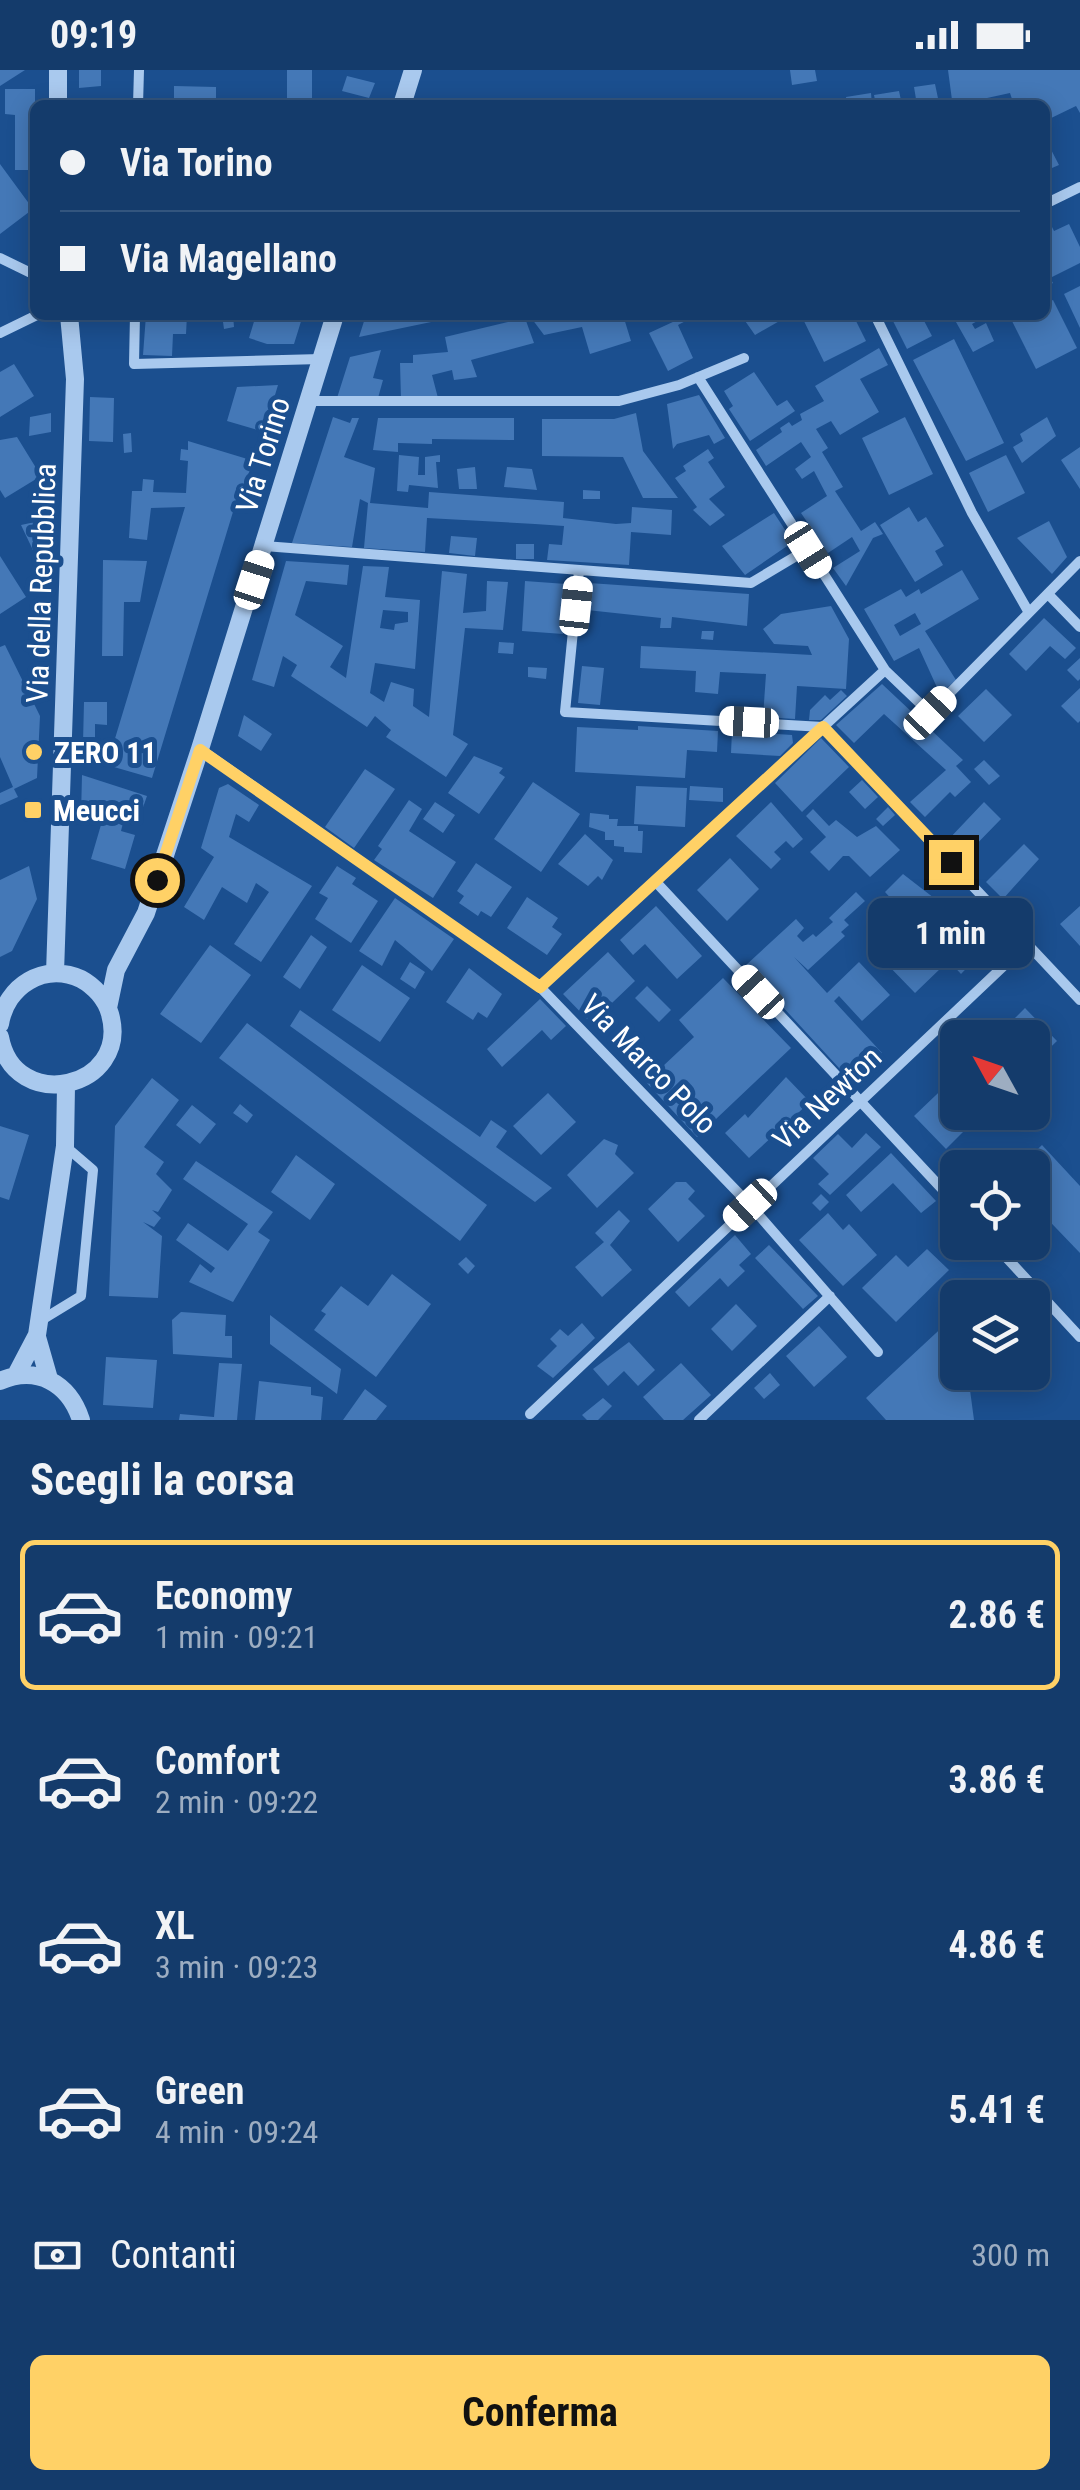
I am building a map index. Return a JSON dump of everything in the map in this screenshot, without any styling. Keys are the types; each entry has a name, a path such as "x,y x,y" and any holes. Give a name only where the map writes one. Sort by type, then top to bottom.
{"street":[{"path":"58,70 58,100"},
{"path":"138,100 139,70"},
{"path":"404,100 413,70"},
{"path":"1050,202 1080,187"},
{"path":"0,258 30,273"},
{"path":"0,333 30,318"},
{"name":"Via della Repubblica","path":"54,974 75,380 69,320"},
{"path":"135,320 134,364 321,359"},
{"name":"Via Torino","path":"66,1086 89,1076 106,1056 112,1032 108,1008 116,970 146,914 333,320"},
{"path":"877,320 972,513 1028,612"},
{"path":"308,402 618,401 698,377 744,358"},
{"path":"698,377 885,670 930,713 1080,561"},
{"path":"264,546 751,583 808,550"},
{"path":"580,570 565,712 823,727 1080,1000"},
{"path":"1048,594 1080,627"},
{"path":"540,987 885,670"},
{"name":"Via Marco Polo","path":"200,750 540,987 750,1205 878,1352"},
{"path":"655,881 940,1187"},
{"name":"Via Newton","path":"530,1414 1028,943"},
{"path":"0,1024 3,1001 26,982 54,974 85,981 108,1008"},
{"path":"0,1040 8,1061 24,1077 44,1086 66,1086 65,1146 38,1329 49,1379"},
{"path":"8,1378 38,1329 81,1296 94,1170 65,1146"},
{"path":"1009,1260 1080,1337"},
{"path":"700,1420 830,1296"},
{"path":"8,1378 49,1379 64,1389 81,1420"}],"building":[{"path":"0,70 25,70 0,86"},
{"path":"79,70 101,70 101,86 79,88"},
{"path":"287,70 312,70 312,100 287,100"},
{"path":"790,70 815,70 817,81 792,85"},
{"path":"948,70 1080,70 1080,113 1076,106 1050,119 1050,100 1012,100 1010,93 978,100 952,100"},
{"path":"347,76 375,83 369,98 342,91"},
{"path":"935,84 938,100 916,100 914,87"},
{"path":"174,86 216,87 216,100 174,100"},
{"path":"5,89 35,89 35,100 30,100 30,170 15,170 15,115 5,114"},
{"path":"899,91 901,100 875,100 874,95"},
{"path":"871,93 872,100 846,100"},
{"path":"1050,148 1059,165 1050,169"},
{"path":"0,164 30,205 30,211 0,234"},
{"path":"1050,223 1054,231 1069,224 1080,247 1080,263 1050,278"},
{"path":"1080,286 1080,328 1064,294"},
{"path":"1053,300 1077,348 1036,369 1012,321 1050,320"},
{"path":"146,320 187,320 186,334 173,334 172,356 143,355"},
{"path":"223,320 233,320 234,327 224,329"},
{"path":"254,320 301,320 294,344 267,344 249,338"},
{"path":"364,320 436,320 436,321 359,337"},
{"path":"526,320 534,343 471,360 477,377 454,380 452,370 432,375 438,398 401,399 400,363 413,363 413,355 448,352 445,337"},
{"path":"533,320 625,320 631,341 590,354 582,327 544,335"},
{"path":"688,320 678,325 693,358 668,371 649,333 675,321"},
{"path":"744,320 781,320 755,335"},
{"path":"803,320 856,320 866,341 824,362"},
{"path":"892,320 924,320 932,336 907,349"},
{"path":"955,320 979,320 972,324 975,329 986,323 994,341 973,352"},
{"path":"954,339 1004,443 966,461 913,360"},
{"path":"879,348 888,365 860,379 879,412 840,435 831,421 816,429 828,448 822,452 843,487 835,491 861,531 875,522 883,534 873,538 846,586 833,568 860,551 852,537 828,553 801,513 827,496 814,471 802,479 795,469 811,457 801,442 766,466 756,450 782,432 780,428 802,420 800,414 824,401 815,386"},
{"path":"381,350 373,378 383,380 378,398 337,398 350,357"},
{"path":"14,364 34,396 0,417 0,372"},
{"path":"754,372 777,406 787,400 795,411 750,441 729,409 733,406 724,391"},
{"path":"278,385 264,432 227,421 237,387"},
{"path":"699,395 725,438 714,444 709,435 677,444 673,449 667,404"},
{"path":"90,397 114,398 113,442 89,441"},
{"path":"51,413 51,432 29,436 30,417"},
{"path":"636,413 643,451 678,498 643,498 623,457 542,456 542,419 614,419"},
{"path":"333,417 350,423 352,418 359,418 344,457 375,468 370,503 428,508 429,492 564,502 563,518 616,524 631,523 632,507 672,510 671,535 631,532 629,565 547,560 549,544 562,545 564,526 535,524 427,518 425,552 364,548 368,503 360,499 352,547 292,543"},
{"path":"905,417 933,474 889,495 862,438"},
{"path":"1047,417 1056,436 1022,463 1013,447 1023,441 1020,434"},
{"path":"378,418 514,418 514,440 432,439 432,444 398,443 398,452 373,450"},
{"path":"131,433 132,452 124,453 123,434"},
{"path":"17,437 41,476 5,498 0,490 0,440"},
{"path":"188,441 254,461 236,502 152,778 107,765 185,507 151,508 147,540 129,538 132,491 142,491 143,479 154,480 153,492 186,493 188,461 180,460 181,449 188,450"},
{"path":"1080,447 1080,489 1061,460"},
{"path":"708,449 714,458 708,462 725,487 709,499 725,515 710,526 693,510 697,507 675,478 686,471 683,466"},
{"path":"399,455 419,457 418,475 425,475 425,457 440,455 440,462 436,462 438,488 409,485 408,492 397,491"},
{"path":"1006,455 1025,493 988,512 969,473"},
{"path":"475,467 477,489 459,489 457,469"},
{"path":"507,467 532,469 537,490 504,487"},
{"path":"583,490 600,491 600,499 583,499"},
{"path":"909,507 918,522 926,517 944,546 935,551 943,565 915,582 880,525"},
{"path":"49,509 49,568 41,567 21,525 35,522 34,512"},
{"path":"774,513 793,542 745,575 722,546"},
{"path":"1049,521 1067,557 1052,574 1017,538"},
{"path":"451,536 477,538 475,556 449,553"},
{"path":"516,544 534,544 534,559 516,559"},
{"path":"0,556 26,597 0,614"},
{"path":"103,560 147,561 140,602 124,602 123,656 102,656"},
{"path":"286,561 349,565 347,585 306,581 295,615 343,646 330,667 346,678 363,566 389,567 385,597 420,600 415,669 375,663 370,693 384,702 391,682 414,689 413,706 429,717 442,571 467,574 463,613 486,611 487,581 508,582 503,630 465,628 453,735 468,744 446,777 386,737 391,730 375,716 367,727 291,676 297,665 283,656 274,687 252,680","holes":["383,610 408,612 408,622 395,624 394,630 380,628"]},
{"path":"962,570 979,599 925,631 956,680 940,694 919,648 894,661 864,609 901,589 906,597 919,589 921,594","holes":["915,613 921,624 900,636 894,625"]},
{"path":"525,581 566,584 563,634 522,631"},
{"path":"589,583 749,594 747,626 672,617 671,628 660,628 661,618 587,610"},
{"path":"831,606 849,639 846,689 797,686 795,719 763,717 766,674 720,672 718,694 695,692 696,671 640,668 641,646 812,655 808,646 774,644 763,629 781,614"},
{"path":"1044,618 1076,648 1065,659 1050,646 1026,671 1009,654"},
{"path":"702,631 714,631 713,640 701,639"},
{"path":"499,642 514,643 513,654 498,653"},
{"path":"5,645 40,716 37,778 14,789 18,797 0,805 0,793 13,787 0,757 0,647"},
{"path":"1080,658 1080,679 1078,681 1067,670"},
{"path":"582,666 604,668 600,705 578,703"},
{"path":"528,667 547,668 546,679 528,677"},
{"path":"882,684 963,760 956,766 971,782 955,797 950,792 925,817 910,802 946,770 884,714 854,743 836,725"},
{"path":"1080,688 1080,721 1078,723 1061,706"},
{"path":"986,689 1012,715 984,742 958,716"},
{"path":"841,690 847,696 821,720 809,720 810,710 825,695 830,700"},
{"path":"84,702 107,702 107,725 95,724 95,743 83,743"},
{"path":"244,715 272,734 261,751 238,736"},
{"path":"638,726 718,731 717,752 687,750 685,778 575,772 577,727 638,730"},
{"path":"732,731 792,735 793,743 780,756 731,753"},
{"path":"821,738 849,767 802,812 775,783"},
{"path":"474,756 503,768 499,773 505,777 479,814 448,793"},
{"path":"984,760 1000,776 989,785 974,769"},
{"path":"365,769 395,789 354,848 325,827"},
{"path":"82,775 147,796 141,813 102,801 95,821 81,815"},
{"path":"862,780 878,797 865,809 849,792"},
{"path":"533,782 580,814 541,872 494,839"},
{"path":"228,784 259,805 249,822 236,814 229,837 312,886 261,962 234,944 269,892 256,883 247,903 222,887 204,920 184,907 214,857 201,848 219,788"},
{"path":"636,786 687,788 685,827 634,824"},
{"path":"690,786 723,788 723,802 689,800"},
{"path":"409,800 422,809 409,831 456,862 433,898 374,860 382,849 378,846"},
{"path":"435,802 455,815 443,833 423,819"},
{"path":"771,802 803,839 793,848 786,841 774,852 781,859 771,869 736,836"},
{"path":"984,802 1001,819 964,857 947,841"},
{"path":"888,807 895,815 883,826 876,819"},
{"path":"813,809 829,826 836,820 857,837 876,826 900,850 870,877 849,856 843,856 829,871 810,852 826,837 806,816"},
{"path":"590,813 618,819 617,826 638,826 638,831 643,831 642,853 624,852 624,847 614,846 614,840 605,840 605,832 589,827"},
{"path":"103,818 123,823 121,831 135,835 125,869 91,859"},
{"path":"585,834 613,860 602,880 598,876 588,886 558,864"},
{"path":"1024,844 1039,859 1003,899 986,882"},
{"path":"730,858 759,889 727,921 697,890"},
{"path":"476,863 512,887 491,917 481,911 478,916 459,903 464,896 457,891"},
{"path":"29,866 37,899 12,951 0,957 0,880"},
{"path":"337,866 356,878 352,884 378,901 351,943 315,919 328,898 319,893"},
{"path":"903,874 934,898 924,909 936,920 946,909 953,910 983,951 961,974 885,892"},
{"path":"856,892 865,901 844,920 849,925 841,932 845,936 808,970 794,957 827,993 859,962 890,995 862,1021 839,996 834,1001 882,1053 851,1081 745,966 796,919 804,928 797,936 803,942 813,934 816,937"},
{"path":"527,897 558,918 552,927 562,934 547,955 507,928"},
{"path":"395,898 454,939 432,971 395,940 382,966 359,951"},
{"path":"656,906 702,956 677,979 645,944 633,955 620,940"},
{"path":"1080,906 1080,946 1060,924"},
{"path":"909,933 942,967 915,993 882,959"},
{"path":"311,935 327,947 300,989 283,977"},
{"path":"210,945 251,975 201,1043 160,1014"},
{"path":"608,952 635,981 591,1023 563,994"},
{"path":"410,962 425,972 415,989 400,979"},
{"path":"362,965 410,998 380,1042 332,1010"},
{"path":"469,968 502,994 487,1018 478,1012 473,1020 446,1002"},
{"path":"723,978 791,1048 697,1137 646,1082 694,1037 679,1020"},
{"path":"647,986 671,1010 659,1022 635,998"},
{"path":"540,999 566,1026 551,1040 542,1030 502,1067 487,1049"},
{"path":"1025,1008 1037,1020 1013,1020"},
{"path":"300,1010 480,1137 491,1120 507,1131 496,1147 552,1188 535,1202 290,1026"},
{"path":"247,1023 487,1205 460,1241 219,1058"},
{"path":"786,1077 810,1102 749,1158 725,1133 745,1114 748,1118"},
{"path":"152,1078 179,1100 144,1147 164,1162 156,1174 172,1190 158,1212 152,1210 161,1218 154,1227 143,1222 162,1236 158,1298 109,1296 115,1126"},
{"path":"940,1091 940,1130 965,1130 946,1149 914,1116"},
{"path":"548,1093 576,1122 541,1155 513,1126"},
{"path":"240,1104 253,1115 247,1123 233,1113"},
{"path":"192,1105 216,1124 200,1144 176,1125"},
{"path":"0,1126 29,1135 9,1200 0,1197"},
{"path":"866,1133 881,1147 830,1195 818,1184 829,1174 813,1158 838,1134 852,1148"},
{"path":"604,1139 618,1145 615,1154 634,1173 597,1208 567,1175"},
{"path":"891,1153 936,1201 921,1213 893,1183 861,1212 846,1195"},
{"path":"1050,1154 1080,1186 1080,1253 1050,1222"},
{"path":"296,1155 335,1184 310,1220 271,1192"},
{"path":"196,1161 273,1212 258,1232 270,1240 233,1302 189,1282 200,1264 211,1273 215,1268 176,1240 188,1223 228,1251 248,1224 183,1179"},
{"path":"676,1182 686,1182 695,1191 688,1199 705,1216 678,1242 648,1209"},
{"path":"821,1194 829,1202 820,1211 812,1203"},
{"path":"619,1210 630,1221 610,1245 632,1270 602,1297 575,1267 604,1242 595,1233"},
{"path":"828,1213 843,1230 849,1224 877,1255 843,1286 799,1240"},
{"path":"735,1235 751,1254 739,1265 745,1271 728,1287 720,1278 689,1307 675,1292"},
{"path":"769,1245 818,1296 803,1309 755,1258"},
{"path":"927,1249 949,1270 896,1322 862,1288 896,1255 908,1267"},
{"path":"466,1257 475,1266 468,1274 458,1264"},
{"path":"392,1274 431,1304 376,1377 314,1330 326,1314 321,1311 341,1286 368,1306"},
{"path":"736,1304 757,1326 732,1351 711,1329"},
{"path":"181,1312 226,1315 225,1336 232,1336 232,1358 173,1354 172,1320"},
{"path":"270,1315 341,1369 337,1394 270,1344"},
{"path":"582,1323 595,1338 553,1378 537,1366 557,1346 550,1339 560,1329 568,1336"},
{"path":"819,1326 847,1357 814,1387 786,1356"},
{"path":"940,1329 940,1390 970,1390 974,1420 886,1420 866,1398"},
{"path":"629,1342 655,1370 638,1386 624,1371 608,1386 593,1369"},
{"path":"106,1357 157,1360 153,1408 103,1405"},
{"path":"219,1363 242,1364 237,1420 179,1420 180,1414 214,1417"},
{"path":"681,1363 711,1395 683,1420 664,1420 643,1397"},
{"path":"770,1373 780,1385 764,1399 754,1388"},
{"path":"259,1381 311,1387 311,1395 323,1397 321,1420 255,1420"},
{"path":"365,1389 387,1406 376,1420 343,1420"},
{"path":"603,1398 612,1406 598,1420 587,1420 582,1415"}],"place":[{"name":"ZERO 11","path":"34,752"},
{"name":"Meucci","path":"33,810"}],"route":[{"path":"157,880 200,750 540,987 823,727 951,862"}]}
